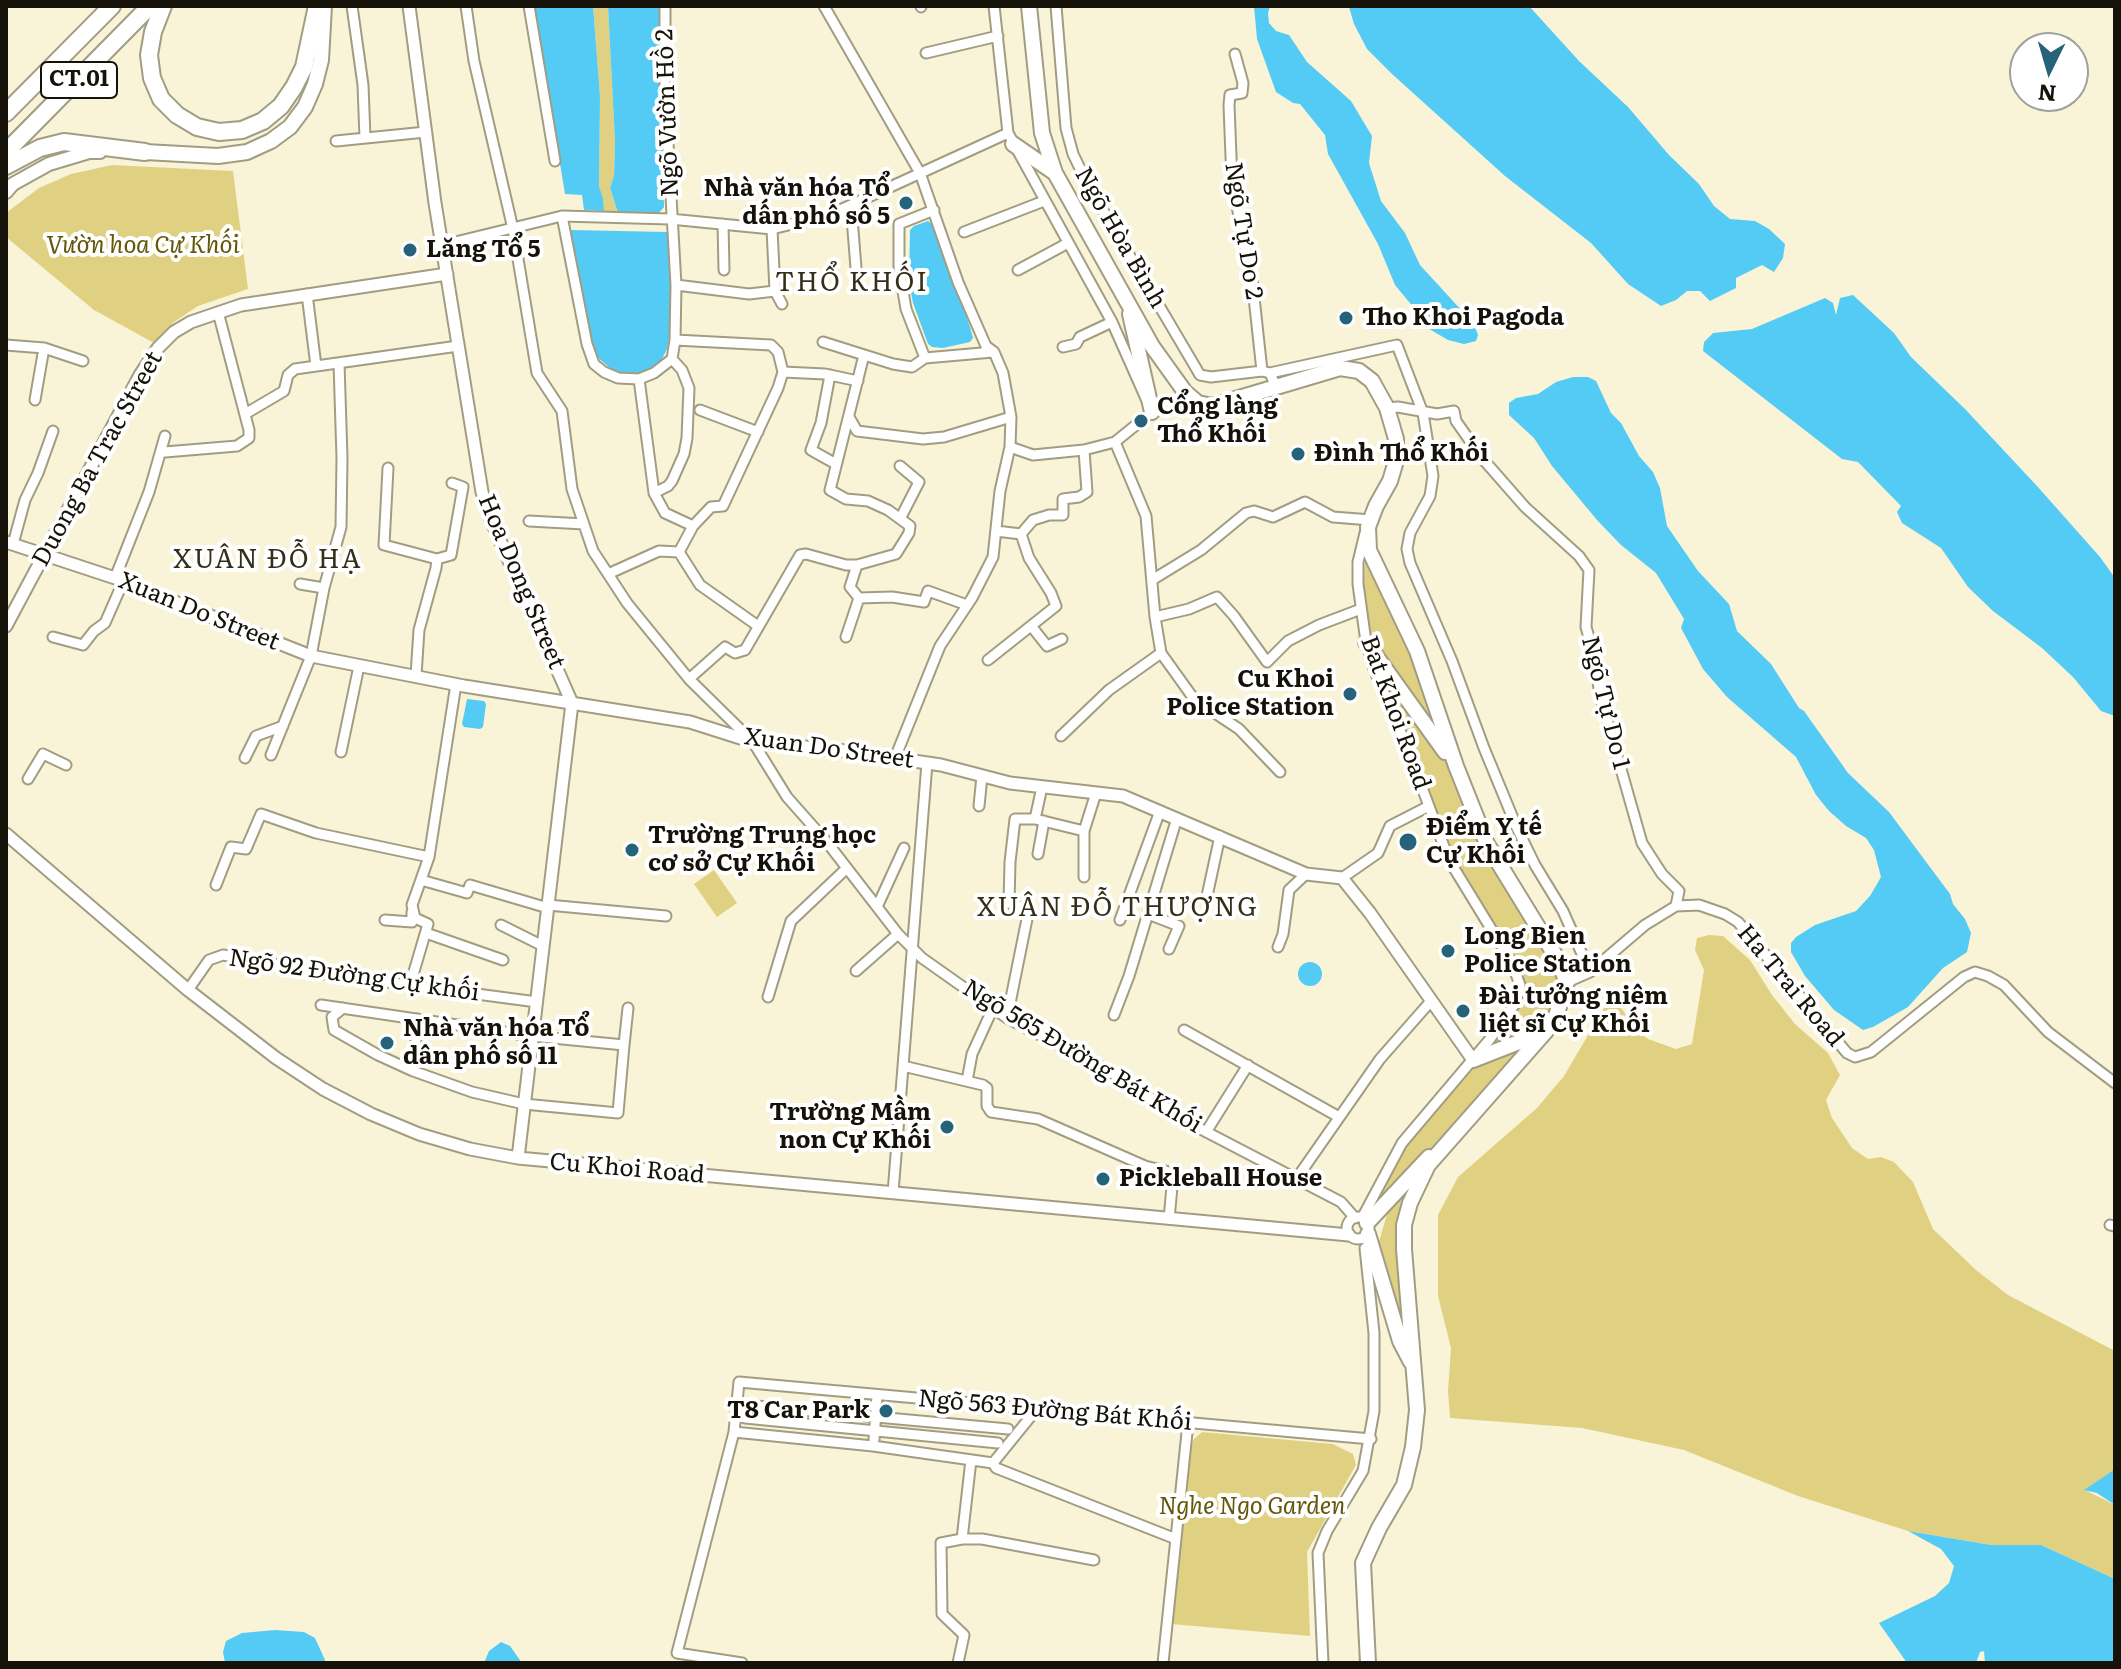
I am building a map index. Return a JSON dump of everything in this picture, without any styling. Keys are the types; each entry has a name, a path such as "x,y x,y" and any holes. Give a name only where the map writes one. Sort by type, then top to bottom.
{"highway":[{"name":"CT.01","path":"6,113 112,6"},
{"name":"CT.01","path":"6,152 150,6"},
{"path":"163,6 153,32 149,55 152,78 161,99 177,115 197,127 219,132 242,130 263,121 281,106 304,67 317,6"},
{"path":"6,166 40,148 64,142 145,152"}],"main road":[{"path":"6,192 13,184 49,164 89,152 218,156 247,152 271,141 290,127 305,107 315,84 321,60 324,6"},
{"path":"1029,6 1042,133 1055,173 1174,379 1198,403 1212,406 1269,377 1340,368 1359,371 1372,381 1387,408 1396,439 1396,461 1368,527 1369,550 1417,651 1456,766 1487,844 1555,955 1567,982 1556,1016 1546,1031 1428,1165 1410,1203 1404,1225 1404,1249 1417,1410 1404,1485 1363,1563 1368,1663"},
{"path":"1011,138 1055,173"},
{"path":"1126,298 1152,412"},
{"path":"1366,642 1456,766"},
{"path":"1473,1060 1546,1031"},
{"path":"1416,1372 1400,1341 1363,1226 1417,1167 1454,1136"}],"street":[{"path":"352,6 363,85 365,138"},
{"name":"Hoa Dong Street","path":"409,6 482,492 491,520 572,703"},
{"name":"Ngõ 565 Đường Bát Khối","path":"466,6 474,61 513,229 537,373 562,411 572,489 593,551 627,603 689,679 753,742 787,797 898,934 922,958 1007,1018 1107,1070 1206,1132 1341,1202 1363,1226"},
{"path":"529,6 555,161"},
{"name":"Ngõ Vườn Hồ 2","path":"665,6 670,219 676,285 672,359"},
{"path":"824,6 920,173 958,282 986,346 994,352 1003,373 1011,417 1010,447 1000,491 993,557 940,646 895,758"},
{"path":"994,6 1011,138 1112,322 1152,412 1115,442 1084,450 1033,455 1010,447"},
{"name":"Ngõ Hòa Bình","path":"1056,6 1066,128 1073,154 1088,185 1200,375 1269,377"},
{"path":"926,53 998,36"},
{"name":"Ngõ Tự Do 2","path":"1235,54 1243,83 1242,93 1230,95 1232,182 1269,377"},
{"path":"336,141 426,132"},
{"path":"443,245 562,216 670,219 772,229 829,215 920,173 1011,138"},
{"path":"964,232 1044,201"},
{"path":"851,205 856,268"},
{"path":"925,358 906,309 899,267 899,224 934,210"},
{"path":"562,216 587,344 594,364 618,378 639,379 654,373 672,359 682,370 689,388 684,454 672,481 654,493"},
{"path":"723,224 724,270"},
{"path":"772,229 775,291 782,304"},
{"path":"1018,270 1068,243"},
{"name":"Duong Ba Trac Street","path":"6,626 151,357 182,327 253,302 447,274"},
{"path":"676,285 749,294 775,291"},
{"path":"307,294 316,366"},
{"path":"165,452 243,443 250,435 218,312"},
{"path":"1063,347 1076,344 1080,337 1112,322"},
{"path":"675,340 771,345 778,352 783,372 723,506 711,507 693,526 679,552"},
{"path":"823,342 912,367 925,358 994,352"},
{"path":"6,345 44,348 83,361"},
{"path":"1269,377 1397,345 1423,413 1433,476 1430,496 1410,533 1407,549 1410,563 1517,828 1563,911 1590,972"},
{"path":"245,414 284,391 291,371 458,346"},
{"path":"35,400 44,348"},
{"path":"689,679 725,647 735,653 745,650 800,555 857,565 896,554 909,533 910,526 901,517 879,505 846,499 830,490 864,355"},
{"path":"271,755 311,656 324,588 341,527 339,363"},
{"path":"783,372 830,375 858,381"},
{"path":"830,375 821,423 811,450 836,464"},
{"path":"639,379 654,493 665,513 693,526"},
{"name":"Ngõ Tự Do 1","path":"1387,408 1437,414 1454,411 1456,421 1482,458 1525,507 1579,556 1589,570 1586,627 1600,695 1642,843 1662,874 1679,891 1676,906"},
{"path":"700,410 758,432"},
{"path":"849,417 857,431 923,439 944,437 1011,417"},
{"path":"9,543 53,431"},
{"path":"53,637 83,645 105,623 165,436"},
{"path":"1115,442 1146,516 1161,653 1194,699 1239,729 1280,772"},
{"path":"1021,534 1033,520 1063,515 1063,499 1079,497 1087,492 1084,450"},
{"path":"900,466 919,482 901,517"},
{"path":"388,468 384,545 437,559 451,555 463,487 452,483"},
{"path":"1152,580 1201,550 1246,513 1254,511 1273,517 1305,502 1333,517 1371,519"},
{"name":"Bat Khoi Road","path":"1349,1235 1347,1224 1363,1226 1402,1143 1473,1060 1515,1004 1519,993 1518,978 1449,860 1374,669 1361,609 1358,562 1371,519"},
{"path":"529,521 584,524"},
{"path":"996,531 1021,534"},
{"path":"988,660 1056,606 1029,558 1021,534"},
{"name":"Xuan Do Street","path":"9,543 119,580 311,656 456,684 690,722 753,742 895,758 1010,783 1123,796 1306,874 1342,878"},
{"path":"608,574 659,551 679,552"},
{"path":"679,552 700,585 758,626"},
{"path":"416,675 419,630 437,559"},
{"path":"857,565 850,587 859,598"},
{"path":"300,584 324,588"},
{"path":"859,598 892,597 924,602 928,591 967,605"},
{"path":"1155,617 1189,609 1217,597 1267,662 1288,641 1361,609"},
{"path":"846,637 859,598"},
{"path":"1032,627 1047,646 1062,639"},
{"path":"1061,736 1109,690 1161,653"},
{"path":"341,752 359,666"},
{"path":"551,700 563,683"},
{"path":"385,920 412,922 412,909 429,857 456,684"},
{"path":"518,1158 572,703"},
{"path":"245,758 256,736 283,726"},
{"path":"28,779 43,754 66,765"},
{"path":"893,1193 927,763"},
{"path":"979,806 982,776"},
{"path":"1038,854 1042,787"},
{"path":"1084,877 1084,831 1096,793"},
{"path":"1429,806 1390,826 1378,853 1342,878 1473,1060"},
{"path":"1120,920 1160,811"},
{"path":"216,885 231,847 246,849 261,814 316,833 429,857"},
{"path":"1114,1015 1177,818"},
{"path":"1007,1018 1029,909 1009,903 1015,819 1039,820 1084,831"},
{"name":"Cu Khoi Road","path":"6,834 188,990 276,1058 323,1089 371,1114 470,1149 518,1158 1349,1235"},
{"path":"1207,896 1220,836"},
{"path":"877,907 904,848"},
{"path":"768,997 791,921 847,868"},
{"path":"1278,947 1283,934 1289,890 1306,874"},
{"path":"421,880 467,893 470,885 548,906 666,916"},
{"name":"Ha Trai Road","path":"1676,906 1699,905 1738,922 1847,1053 1855,1057 1871,1052 1964,977 1975,972 2004,985 2048,1032 2115,1083"},
{"path":"1567,982 1590,972 1645,925 1676,906"},
{"path":"410,985 428,924 415,918 412,909"},
{"path":"1148,914 1179,926 1169,949"},
{"path":"501,925 543,946"},
{"path":"426,933 503,960"},
{"path":"856,971 898,934"},
{"name":"Ngõ 92 Đường Cự khối","path":"188,990 209,960 223,955 326,974 537,1002"},
{"path":"1297,1178 1380,1059 1431,1001"},
{"path":"321,1005 532,1036 624,1045"},
{"path":"343,1008 332,1017 334,1030 413,1071 472,1092 524,1104 618,1113 628,1008"},
{"path":"967,1081 972,1054 993,1008"},
{"path":"413,1071 418,1019"},
{"path":"1184,1030 1339,1117"},
{"path":"1206,1132 1248,1065"},
{"path":"903,1066 985,1086 991,1112 1038,1119 1145,1166 1169,1172 1173,1176 1169,1219"},
{"path":"1349,1235 1354,1239 1363,1226"},
{"path":"1323,1663 1318,1553 1327,1531 1363,1471 1374,1411 1374,1333 1363,1226"},
{"name":"Ngõ 563 Đường Bát Khối","path":"734,1432 739,1382 1371,1439"},
{"path":"875,1436 877,1395"},
{"path":"745,1405 1008,1429"},
{"path":"993,1463 1036,1410"},
{"path":"745,1418 875,1436 998,1443"},
{"path":"1163,1663 1188,1423"},
{"path":"742,1663 687,1659 677,1653 734,1432 873,1446 993,1463"},
{"path":"962,1539 971,1460"},
{"path":"993,1463 996,1468 1176,1539"},
{"path":"958,1663 964,1635 942,1614 941,1543 982,1539 1094,1560"}],"green space":[{"path":"593,6 608,6 615,142 614,175 610,188 618,213 604,211 599,186 600,96"},
{"name":"Vườn hoa Cự Khối","path":"112,165 233,171 248,289 198,306 174,322 154,343 94,310 6,237 6,213 39,188 71,174"},
{"path":"1365,553 1414,659 1444,742 1374,641 1364,588"},
{"path":"1383,676 1446,760 1457,789 1540,936 1560,981 1547,1026 1485,1049 1520,1006 1524,993 1523,977 1451,855"},
{"path":"714,870 737,903 717,917 694,884"},
{"path":"1723,936 1750,960 1795,1024 1828,1053 1840,1075 1826,1100 1832,1118 1852,1148 1868,1159 1881,1157 1894,1162 1913,1182 1933,1229 2008,1295 2115,1351 2115,1469 2085,1490 2115,1505 2115,1579 2041,1545 1991,1545 1908,1531 1798,1496 1684,1450 1582,1428 1450,1418 1451,1348 1438,1296 1438,1215 1458,1177 1537,1108 1564,1076 1608,1001 1622,1009 1635,1029 1648,1039 1676,1049 1692,1044 1704,970 1695,950 1697,938"},
{"path":"1531,1043 1444,1138 1412,1164 1377,1205 1379,1193 1395,1161 1470,1069"},
{"path":"1422,1168 1410,1197 1407,1341 1378,1245 1388,1211"},
{"name":"Nghe Ngo Garden","path":"1202,1432 1333,1444 1353,1454 1356,1465 1307,1552 1310,1636 1171,1624 1189,1452 1194,1439"}],"water":[{"path":"534,6 593,6 600,96 599,186 604,211 584,210 582,195 565,194"},
{"path":"608,6 661,6 664,207 657,215 618,213 610,188 614,175 615,142"},
{"path":"1254,6 1270,6 1269,23 1276,31 1289,35 1307,62 1351,101 1372,136 1369,163 1381,201 1405,233 1420,265 1474,324 1478,335 1476,341 1464,344 1448,340 1419,323 1414,308 1395,285 1378,244 1328,154 1325,135 1300,104 1276,92 1257,39"},
{"path":"1351,6 1529,6 1579,61 1628,107 1699,184 1714,206 1730,219 1755,221 1769,229 1785,244 1783,258 1774,272 1762,265 1736,278 1736,288 1710,301 1700,291 1687,291 1661,306 1628,284 1591,243 1505,176 1392,74 1367,49 1354,24"},
{"path":"928,221 935,226 970,327 973,338 970,342 943,348 932,347 928,344 913,303 909,283 910,230"},
{"path":"571,230 667,232 671,326 667,349 661,361 651,370 636,374 622,373 611,369 596,356 590,340"},
{"path":"1853,295 1894,333 1911,357 2037,486 2115,578 2115,716 2101,711 2073,677 2042,648 1993,611 1968,587 1941,548 1902,523 1897,512 1901,506 1858,462 1842,459 1703,351 1704,342 1713,333 1752,329 1825,298 1833,303 1836,315 1840,298"},
{"path":"1588,377 1596,381 1611,413 1653,472 1660,488 1667,526 1698,571 1729,604 1737,631 1771,664 1799,708 1848,773 1889,812 1965,919 1971,933 1967,952 1943,968 1908,1007 1873,1027 1863,1030 1834,1010 1805,976 1791,952 1791,943 1815,925 1856,911 1870,896 1881,877 1874,850 1866,838 1829,811 1816,795 1796,757 1727,697 1703,669 1681,628 1684,619 1656,573 1621,545 1597,520 1552,466 1534,438 1509,415 1509,403 1516,398 1538,394 1556,382"},
{"path":"467,699 486,704 483,727 480,729 462,724"},
{"path":"1310,962 1321,969 1322,974 1315,985 1310,986 1299,979 1298,974 1305,963"},
{"path":"2115,1469 2115,1505 2097,1493 2084,1490"},
{"path":"1908,1531 1991,1545 2041,1545 2115,1579 2115,1663 1985,1663 1984,1651 1980,1652 1976,1663 1907,1663 1879,1623 1935,1596 1949,1583 1954,1566 1941,1549"},
{"path":"275,1630 304,1632 315,1638 324,1663 225,1663 223,1652 226,1641 242,1633"},
{"path":"501,1642 510,1646 522,1663 484,1663 489,1651"}],"place":[{"name":"Nhà văn hóa Tổ dấn phố số 5","path":"906,203"},
{"name":"Lăng Tổ 5","path":"410,250"},
{"name":"Tho Khoi Pagoda","path":"1346,318"},
{"name":"Cổng làng Thổ Khối","path":"1141,421"},
{"name":"Đình Thổ Khối","path":"1298,454"},
{"name":"Cu Khoi Police Station","path":"1350,694"},
{"name":"Điểm Y tế Cự Khối","path":"1408,842"},
{"name":"Trường Trung học cơ sở Cự Khối","path":"632,850"},
{"name":"Long Bien Police Station","path":"1448,951"},
{"name":"Đài tưởng niệm liệt sĩ Cự Khối","path":"1463,1011"},
{"name":"Nhà văn hóa Tổ dân phố số 11","path":"387,1043"},
{"name":"Trường Mầm non Cự Khối","path":"947,1127"},
{"name":"Pickleball House","path":"1103,1179"},
{"name":"T8 Car Park","path":"886,1411"}],"district":[{"name":"THỔ KHỐI","path":"852,283"},
{"name":"XUÂN ĐỖ HẠ","path":"268,560"},
{"name":"XUÂN ĐỖ THƯỢNG","path":"1118,908"}]}
